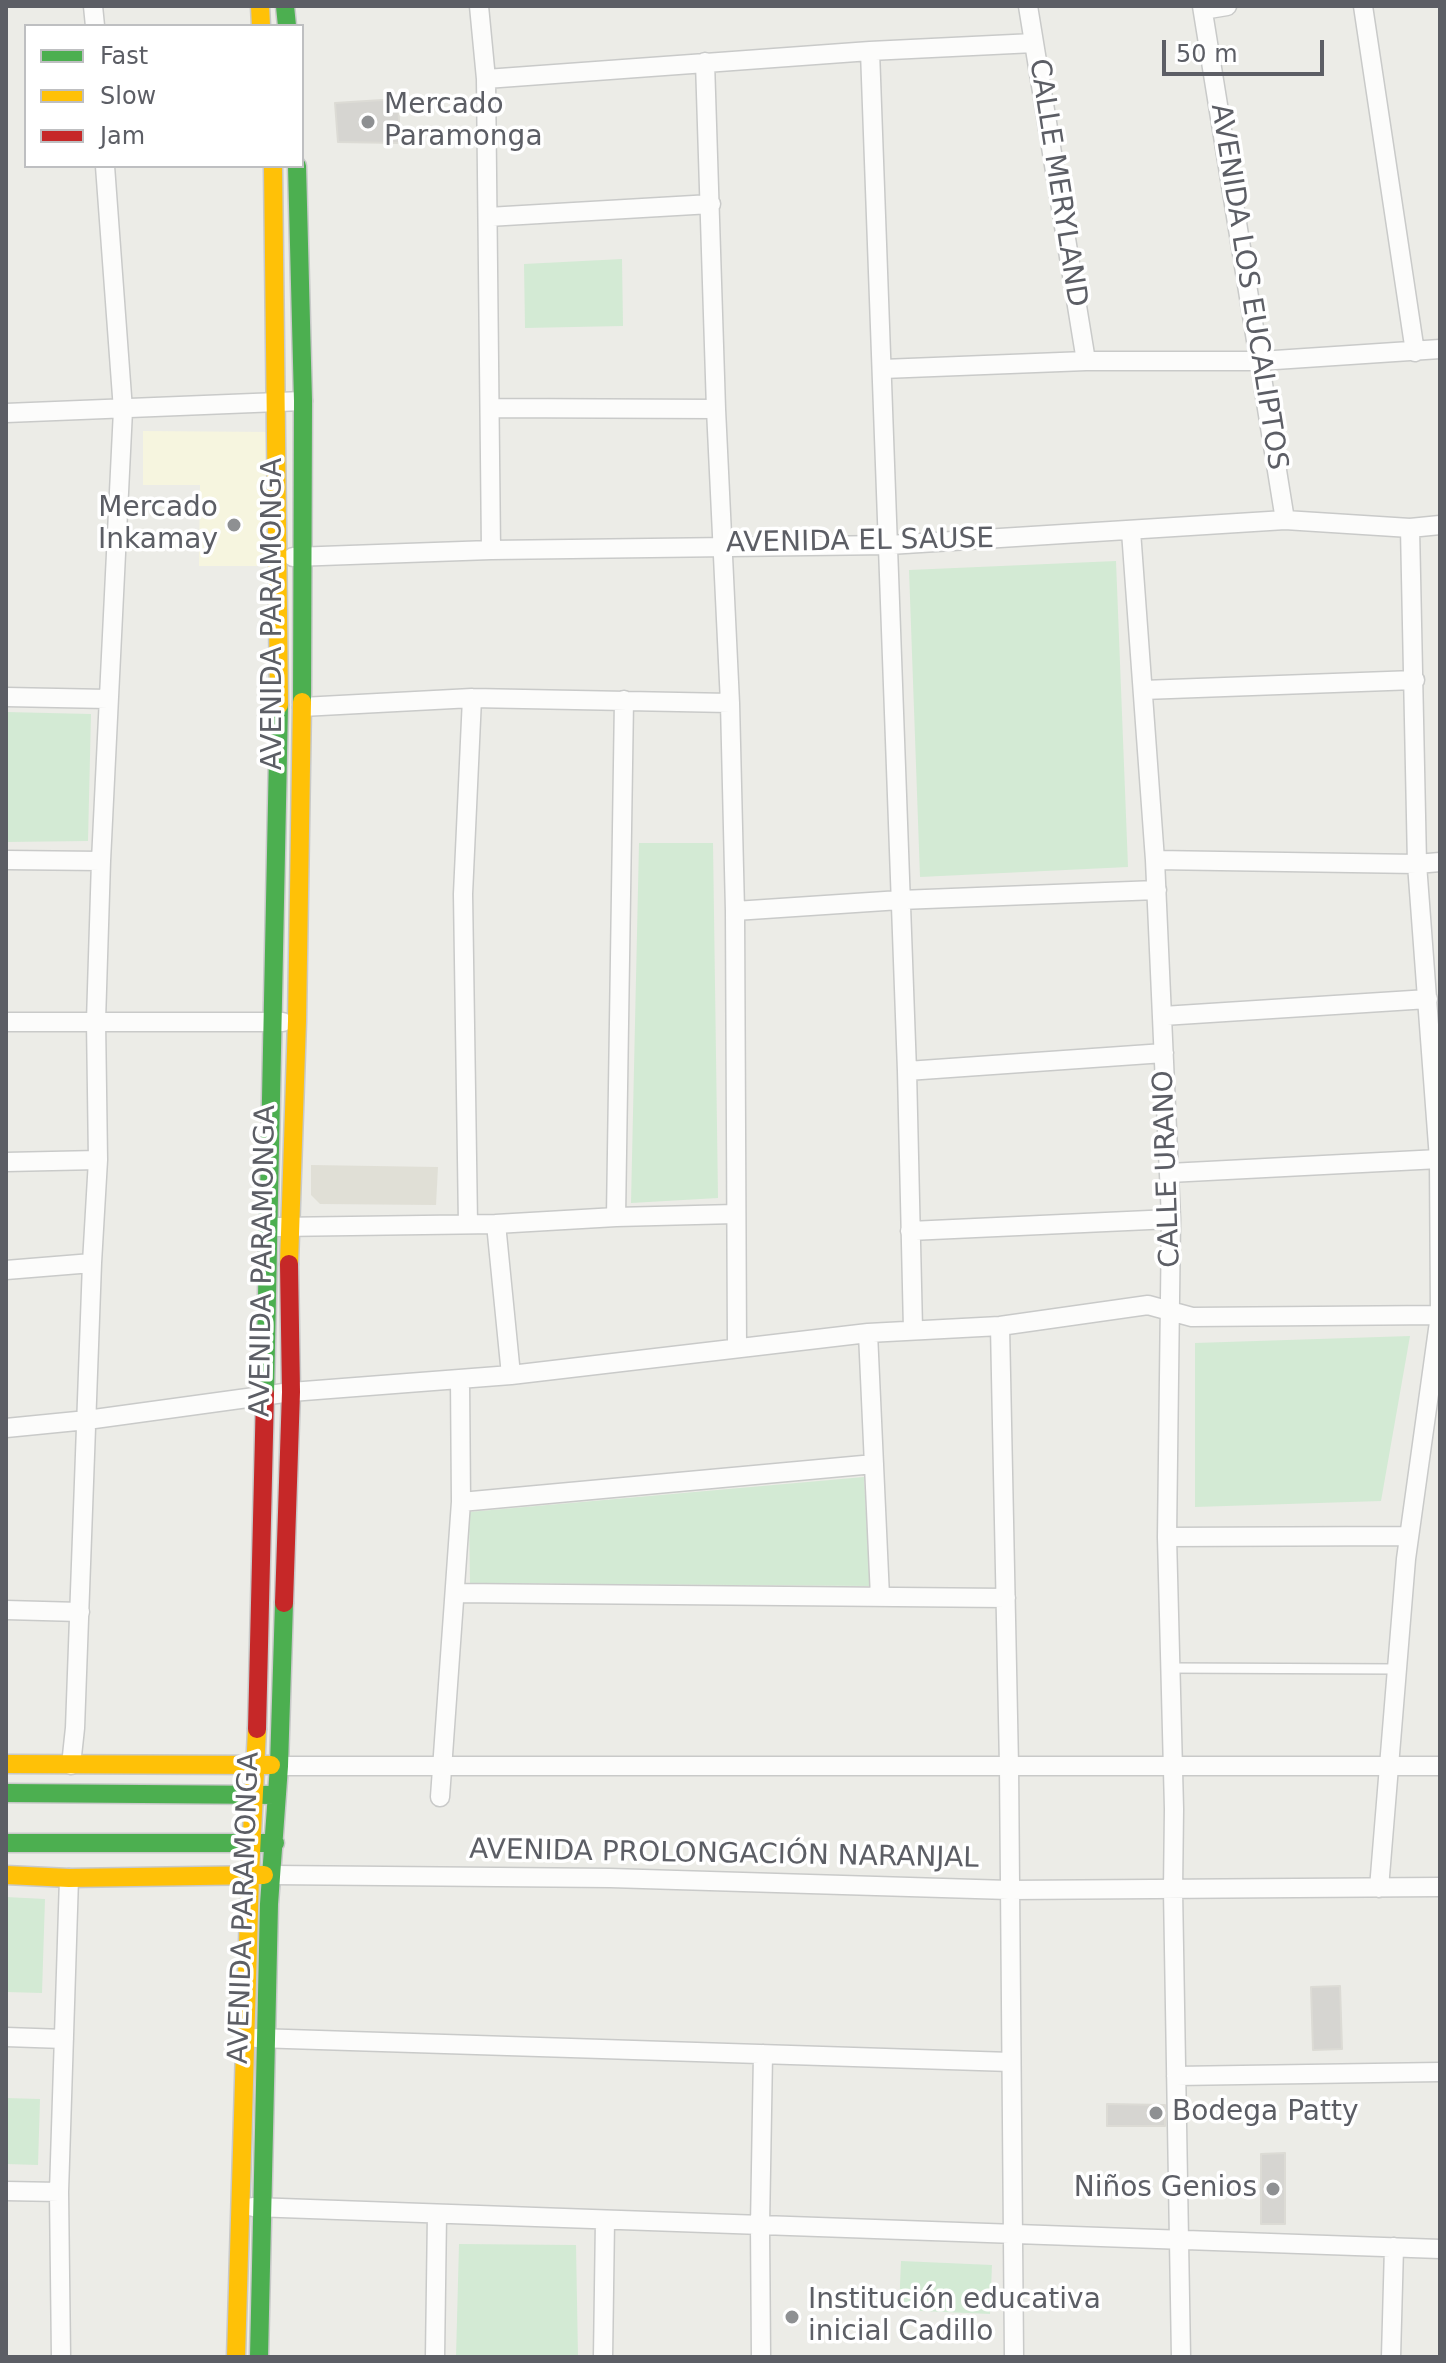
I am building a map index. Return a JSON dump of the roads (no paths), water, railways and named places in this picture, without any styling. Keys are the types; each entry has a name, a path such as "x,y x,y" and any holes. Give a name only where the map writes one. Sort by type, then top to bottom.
{"street":[{"path":"479,6 486,79 491,550"},
{"name":"CALLE MERYLAND","path":"1028,6 1086,361"},
{"path":"1203,8 1227,6"},
{"path":"1363,6 1415,352"},
{"name":"AVENIDA LOS EUCALIPTOS","path":"1203,8 1285,520"},
{"path":"486,79 870,51 1034,43"},
{"path":"870,51 907,1071 913,1329"},
{"path":"705,62 716,409 730,703 735,911 737,1348"},
{"path":"71,1765 98,1160 96,1021 101,861 123,410 105,168"},
{"name":"AVENIDA PARAMONGA","path":"236,2357 256,1765 274,1022 278,557 274,168"},
{"name":"AVENIDA PARAMONGA","path":"259,2357 272,1875 279,1766 291,1392 289,1227 297,1021 302,707 303,401 297,168"},
{"path":"488,217 711,204"},
{"path":"883,369 1086,361 1260,361 1440,349"},
{"path":"6,413 303,401"},
{"path":"490,408 716,409"},
{"name":"AVENIDA EL SAUSE","path":"278,557 723,545 889,545 1285,520 1410,528 1440,525"},
{"path":"1379,1888 1409,1536 1440,1315 1439,1159 1417,864 1410,528"},
{"name":"CALLE URANO","path":"1131,531 1157,890 1171,1219 1167,1537 1181,2357"},
{"path":"1143,690 1415,680"},
{"path":"6,697 108,699"},
{"path":"302,707 472,698 730,703"},
{"path":"468,1224 463,894 472,698"},
{"path":"616,1217 624,700"},
{"path":"6,860 101,861"},
{"path":"1155,860 1440,862"},
{"path":"735,911 900,900 1157,890"},
{"path":"1163,1016 1428,999"},
{"path":"6,1022 297,1021"},
{"path":"907,1071 1164,1053"},
{"path":"1169,1173 1439,1159"},
{"path":"6,1162 98,1160"},
{"path":"270,1227 496,1224 735,1214"},
{"path":"910,1231 1171,1219"},
{"path":"496,1224 511,1375"},
{"path":"6,1270 92,1263"},
{"path":"6,1428 291,1392 511,1375 868,1333 1000,1326 1148,1305 1192,1317 1440,1315"},
{"path":"1000,1326 1009,1766 1014,2357"},
{"path":"868,1333 880,1597"},
{"path":"440,1797 461,1502 460,1379"},
{"path":"461,1502 874,1464"},
{"path":"1167,1537 1409,1536"},
{"path":"455,1593 1006,1598"},
{"path":"6,1610 80,1612"},
{"path":"6,1764 1440,1766"},
{"path":"6,1793 277,1795"},
{"path":"6,1843 275,1843"},
{"name":"AVENIDA PROLONGACIÓN NARANJAL","path":"6,1875 69,1878 272,1875 641,1879 1009,1890 1440,1887"},
{"path":"61,2357 59,2192 69,1878"},
{"path":"6,2037 64,2039"},
{"path":"246,2038 1011,2062"},
{"path":"761,2357 763,2054"},
{"path":"1176,2076 1440,2072"},
{"path":"6,2191 59,2192"},
{"path":"242,2206 1440,2249"},
{"path":"435,2357 437,2214"},
{"path":"603,2357 605,2220"},
{"path":"1391,2357 1394,2247"}],"lane":[{"path":"1169,1668 1398,1669"}],"place":[{"name":"Mercado Paramonga","path":"368,122"},
{"name":"Mercado Inkamay","path":"234,525"},
{"name":"Bodega Patty","path":"1156,2113"},
{"name":"Niños Genios","path":"1273,2189"},
{"name":"Institución educativa inicial Cadillo","path":"792,2317"}]}
